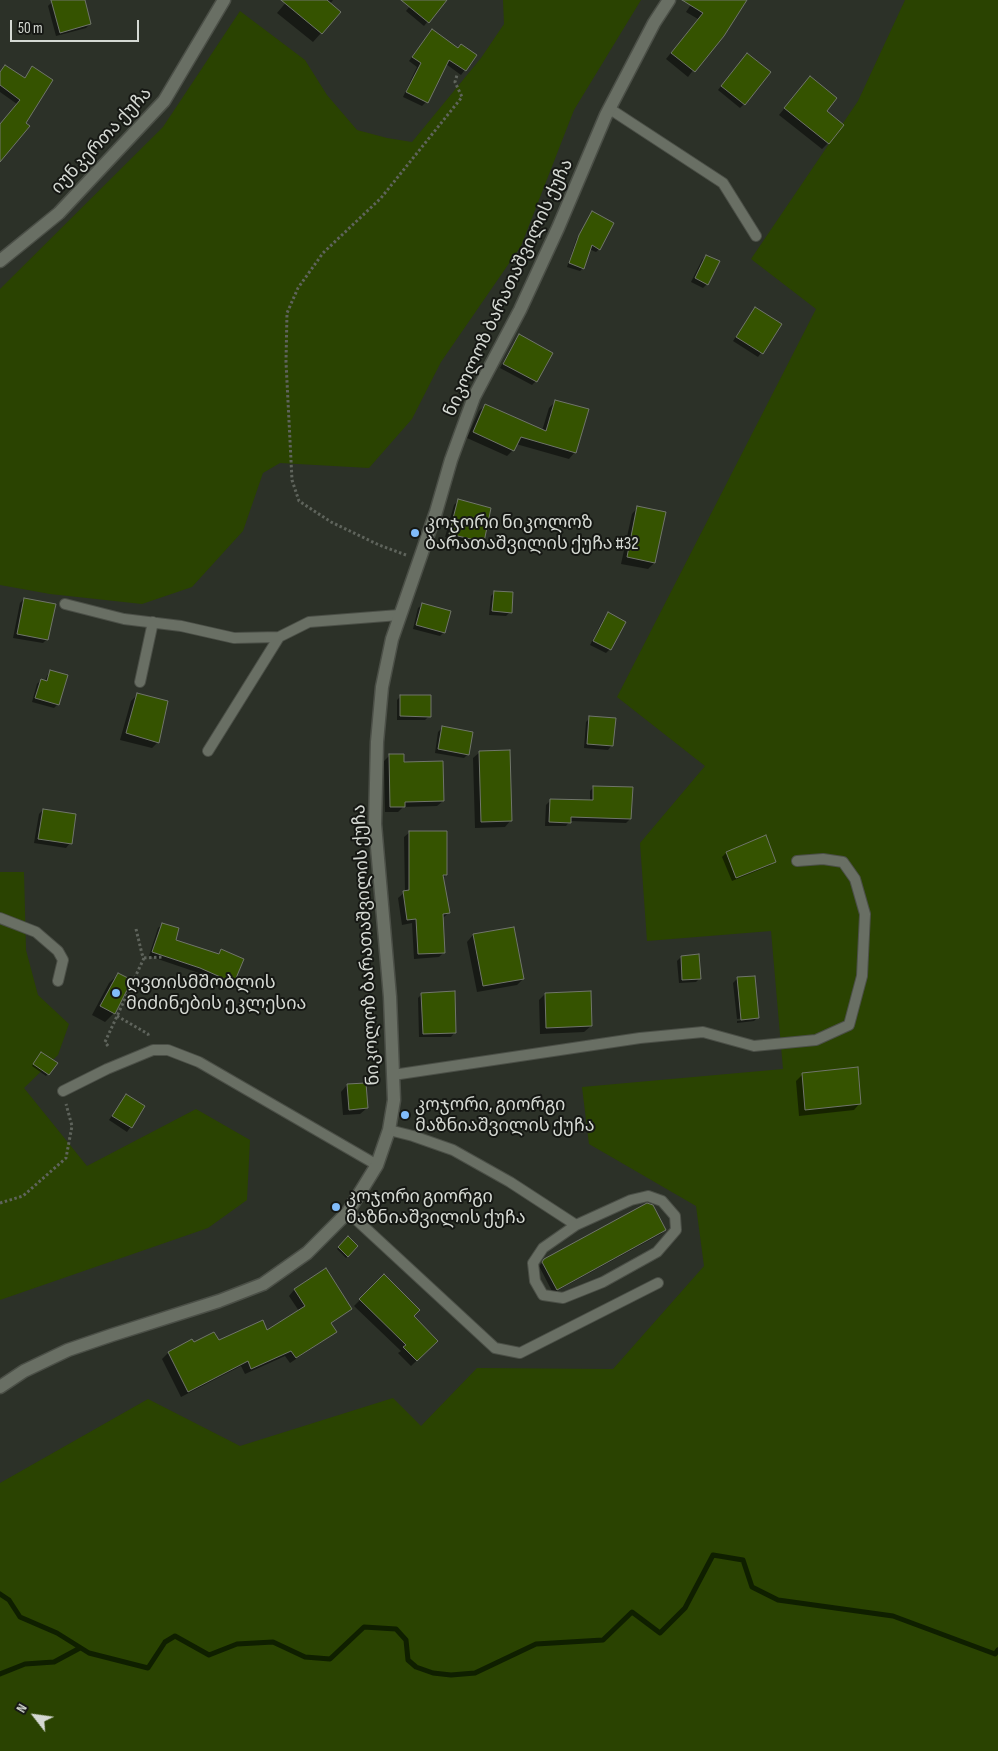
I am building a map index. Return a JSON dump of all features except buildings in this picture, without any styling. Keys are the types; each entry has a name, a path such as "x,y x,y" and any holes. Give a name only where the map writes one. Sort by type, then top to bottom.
{"street":[{"name":"იუნკერთა ქუჩა","path":"0,261 59,212 164,101 224,0"},
{"name":"ნიკოლოზ ბარათაშვილის ქუჩა","path":"0,1387 24,1372 68,1350 219,1301 263,1284 307,1253 348,1212 377,1165 389,1130 394,1100 390,997 375,824 377,742 382,687 399,615 474,397 520,310 610,109 654,23 669,0"}],"lane":[{"path":"610,109 723,183 756,236"},
{"path":"65,604 124,619 181,626 234,638 279,638 309,622 399,615"},
{"path":"140,682 153,622"},
{"path":"208,751 279,638"},
{"path":"393,1075 640,1038 703,1032 754,1046 816,1040 849,1025 862,976 866,914 855,880 843,862 823,859 797,861"},
{"path":"0,918 36,932 58,951 63,960 58,982"},
{"path":"63,1091 107,1068 153,1050 168,1050 199,1062 377,1165"},
{"path":"389,1130 414,1136 453,1150 510,1182 576,1225"},
{"path":"648,1196 662,1201 675,1216 676,1230 657,1252 603,1282 563,1298 543,1295 534,1281 533,1262 543,1248 576,1225 631,1200 648,1196"},
{"path":"348,1212 495,1348 520,1353 658,1283"}],"path":[{"path":"419,560 331,522 299,501 292,480 286,362 287,313 298,288 323,253 381,198 462,97 455,82 457,75"},
{"path":"108,1046 105,1042 144,958 136,929"},
{"path":"144,958 162,956"},
{"path":"117,1016 148,1034 153,1050"},
{"path":"0,1203 23,1196 66,1158 72,1126 63,1091"}],"green space":[{"path":"503,0 641,0 574,110 521,246 441,362 412,419 369,468 280,463 263,473 243,531 192,587 142,604 50,594 0,585 0,289 163,127 240,11 305,60 327,95 357,130 412,142 481,58 504,24"},
{"path":"905,0 998,0 998,1751 0,1751 0,1483 148,1399 240,1446 393,1398 421,1426 477,1368 613,1369 704,1266 696,1206 589,1144 582,1087 783,1069 771,931 647,941 640,843 705,766 617,697 816,309 751,259 858,101"},
{"path":"0,872 24,872 26,950 38,995 69,1024 58,1055 24,1088 87,1166 196,1109 250,1140 247,1200 208,1228 0,1300"}],"waterway":[{"path":"0,1594 9,1600 20,1617 57,1633 89,1653 148,1668 165,1642 175,1636 209,1655 237,1644 273,1642 305,1657 330,1659 364,1627 396,1629 406,1640 408,1660 416,1667 433,1673 451,1675 475,1673 536,1644 603,1640 632,1612 660,1633 685,1608 713,1555 743,1560 752,1587 778,1600 893,1616 995,1654 998,1650"},
{"path":"0,1674 25,1664 54,1662 80,1648"}],"place":[{"name":"კოჯორი ნიკოლოზ ბარათაშვილის ქუჩა #32","path":"415,533"},
{"name":"ღვთისმშობლის მიძინების ეკლესია","path":"116,993"},
{"name":"კოჯორი, გიორგი მაზნიაშვილის ქუჩა","path":"405,1115"},
{"name":"კოჯორი გიორგი მაზნიაშვილის ქუჩა","path":"336,1207"}]}
